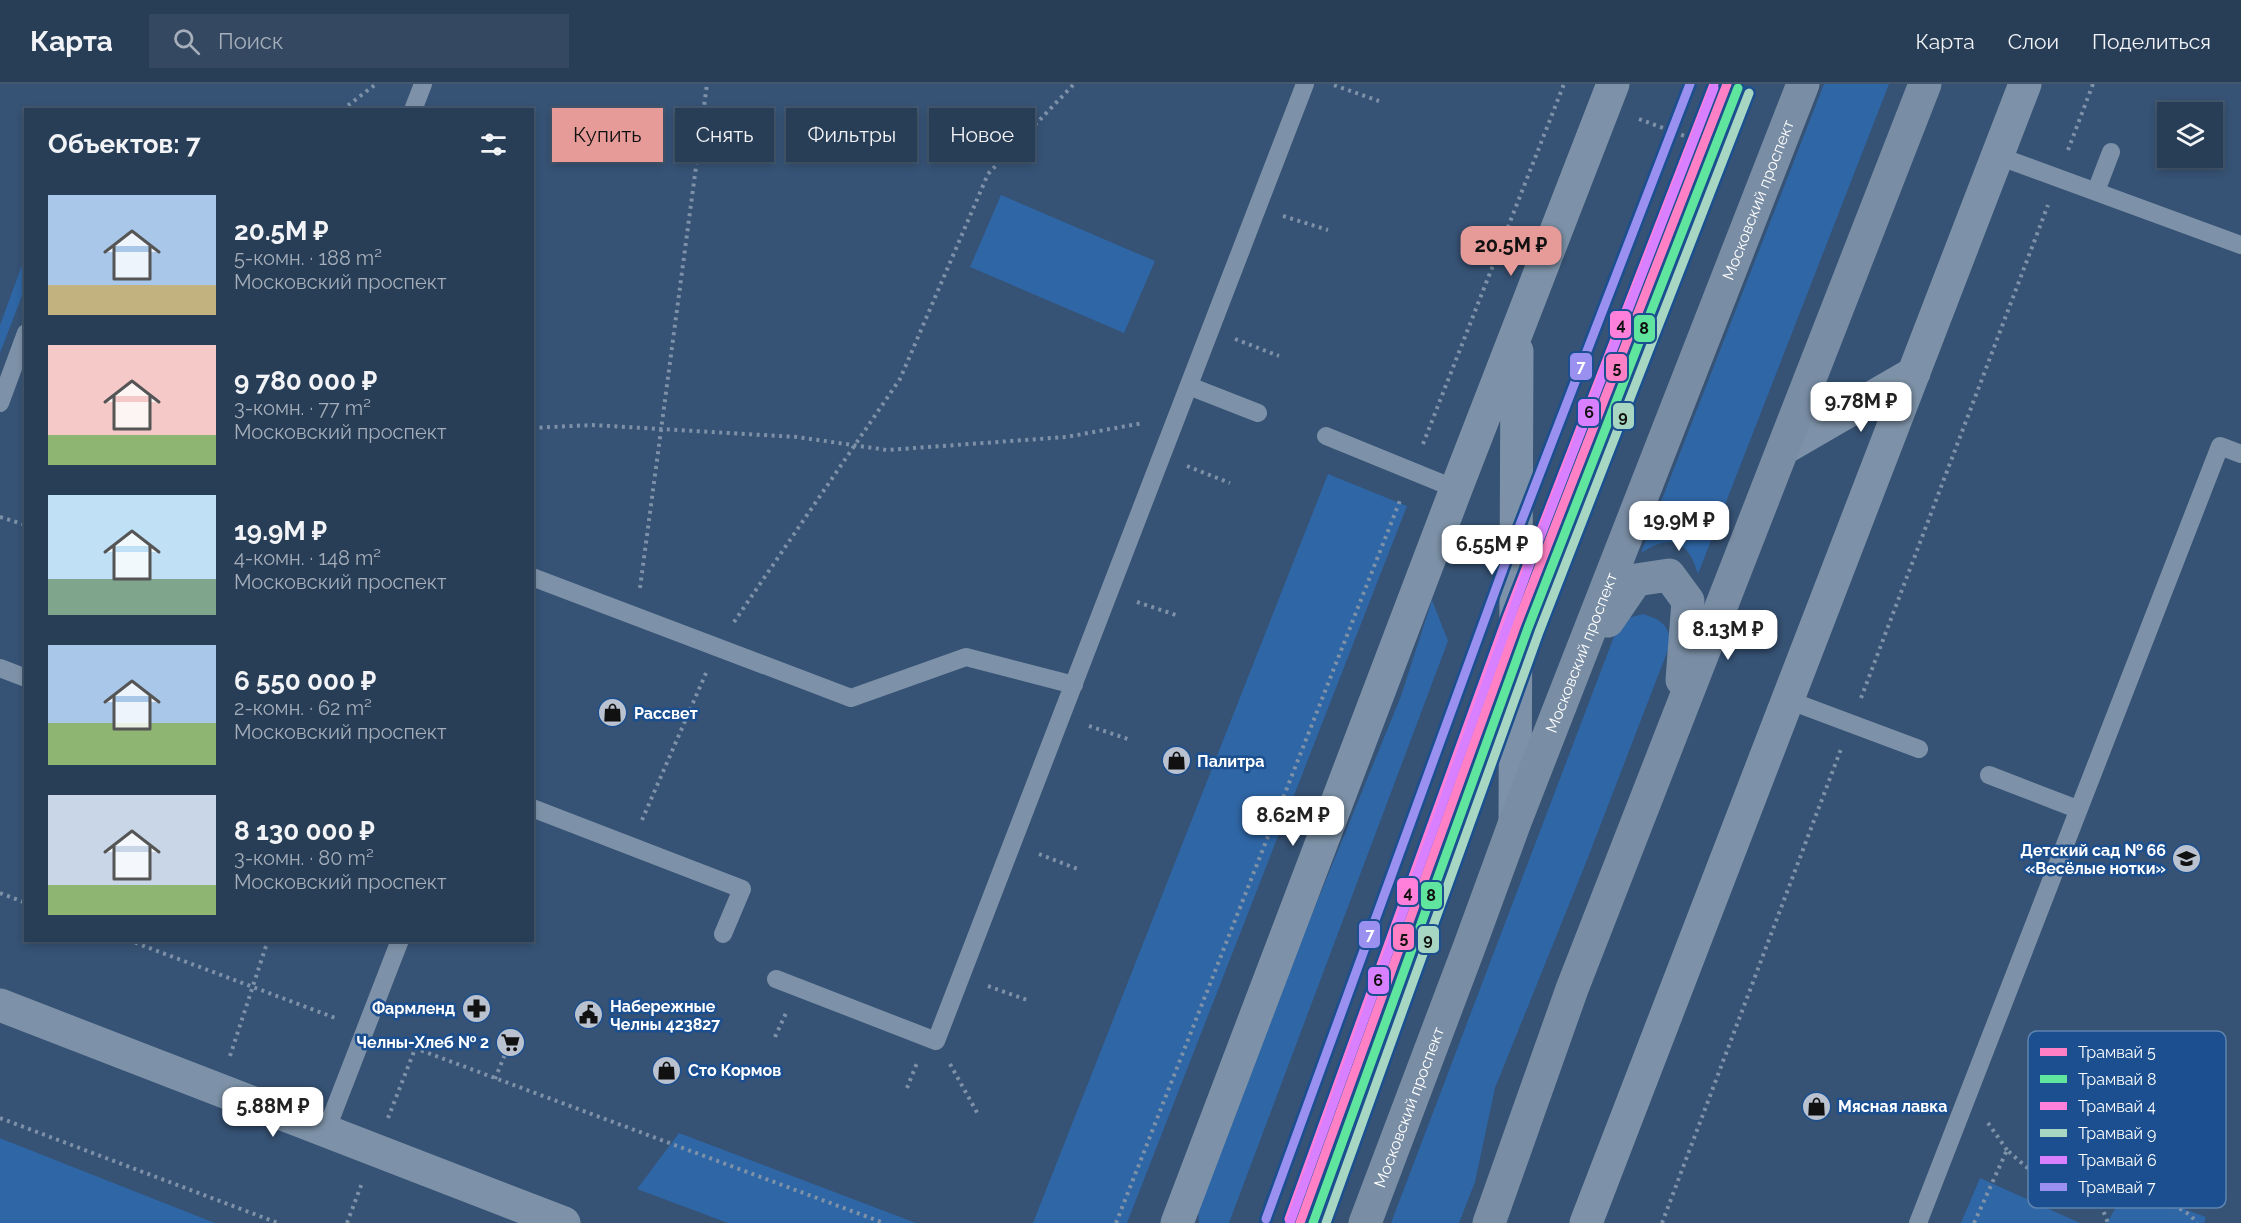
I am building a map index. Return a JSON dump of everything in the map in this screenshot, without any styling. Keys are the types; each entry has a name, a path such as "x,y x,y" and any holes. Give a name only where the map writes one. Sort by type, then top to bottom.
{"main road":[{"name":"Московский проспект","path":"1365,1223 1515,822 1803,84"},
{"path":"1489,1223 1572,989 1925,84"},
{"path":"1574,670 1636,580 1669,575 1688,602 1679,714"}],"street":[{"path":"1177,1223 1456,489 1613,84"},
{"path":"1586,1223 2025,84"},
{"path":"1515,822 1517,331"},
{"path":"1783,449 1914,373"},
{"path":"0,1005 564,1223"}],"lane":[{"path":"414,108 423,84"},
{"path":"776,979 936,1041 1305,84"},
{"path":"2096,191 2111,153"},
{"path":"1998,156 2241,245"},
{"path":"0,403 24,338"},
{"path":"1189,386 1258,412"},
{"path":"1326,436 1456,489"},
{"path":"1918,1223 2220,446 2241,454"},
{"path":"534,578 851,698 966,657 1074,685"},
{"path":"0,668 24,677"},
{"path":"1788,700 1919,749"},
{"path":"1989,775 2078,809"},
{"path":"534,809 742,889 723,934"},
{"path":"326,1131 399,942"}],"path":[{"path":"345,108 376,84"},
{"path":"636,616 707,84"},
{"path":"630,846 717,646 900,379 988,174 1074,84"},
{"path":"1332,84 1379,100"},
{"path":"1116,1223 1564,84"},
{"path":"1667,130 1714,147 1740,84"},
{"path":"1662,1223 2093,84"},
{"path":"1257,208 1328,230"},
{"path":"1210,330 1280,356"},
{"path":"534,429 592,425 797,437 887,450 1055,438 1177,416"},
{"path":"1162,456 1230,483"},
{"path":"0,517 24,524"},
{"path":"1109,593 1179,616"},
{"path":"1061,717 1131,740"},
{"path":"1012,844 1080,870"},
{"path":"0,893 24,902"},
{"path":"133,942 884,1223"},
{"path":"218,1090 267,942"},
{"path":"961,976 1030,1000"},
{"path":"936,1041 979,1116"},
{"path":"495,1078 510,1042"},
{"path":"0,1118 278,1223"},
{"path":"1974,1223 2007,1150 2028,1166"},
{"path":"2102,1208 2108,1223"},
{"path":"2177,1208 2197,1223"}],"shaded area":[{"path":"1824,84 1889,84 1698,574 1689,554 1677,543 1661,543 1641,553"},
{"path":"1001,195 1155,261 1124,333 970,267"},
{"path":"24,260 24,291 0,353 0,325"},
{"path":"1328,474 1407,506 1127,1223 1033,1223"},
{"path":"1432,600 1448,641 1229,1223 1199,1223 1197,1196 1401,696"},
{"path":"1643,614 1665,626 1671,642 1587,860 1495,1088 1475,1182 1459,1223 1391,1223 1618,626 1628,618"},
{"path":"679,1133 916,1223 728,1223 637,1189"},
{"path":"0,1138 2,1139 215,1223 0,1223"},
{"path":"1980,1178 2028,1200 2028,1208 2047,1208 2080,1223 1961,1223"},
{"path":"2116,1208 2181,1208 2206,1217 2204,1223 2107,1223"}],"tram line":[{"name":"7","path":"1266,1219 1506,561 1690,84"},
{"name":"4","path":"1289,1219 1506,620 1714,84"},
{"name":"5","path":"1300,1223 1517,624 1727,84"},
{"name":"6","path":"1290,1223 1528,569 1714,88"},
{"name":"8","path":"1313,1223 1528,628 1738,88"},
{"name":"9","path":"1326,1223 1539,632 1749,93"}],"place":[{"name":"Рассвет","path":"613,713"},
{"name":"Палитра","path":"1176,761"},
{"name":"Детский сад № 66 «Весёлые нотки»","path":"2187,859"},
{"name":"Фармленд","path":"476,1008"},
{"name":"Набережные Челны 423827","path":"589,1015"},
{"name":"Челны-Хлеб № 2","path":"510,1042"},
{"name":"Сто Кормов","path":"667,1070"},
{"name":"Мясная лавка","path":"1817,1106"}]}
